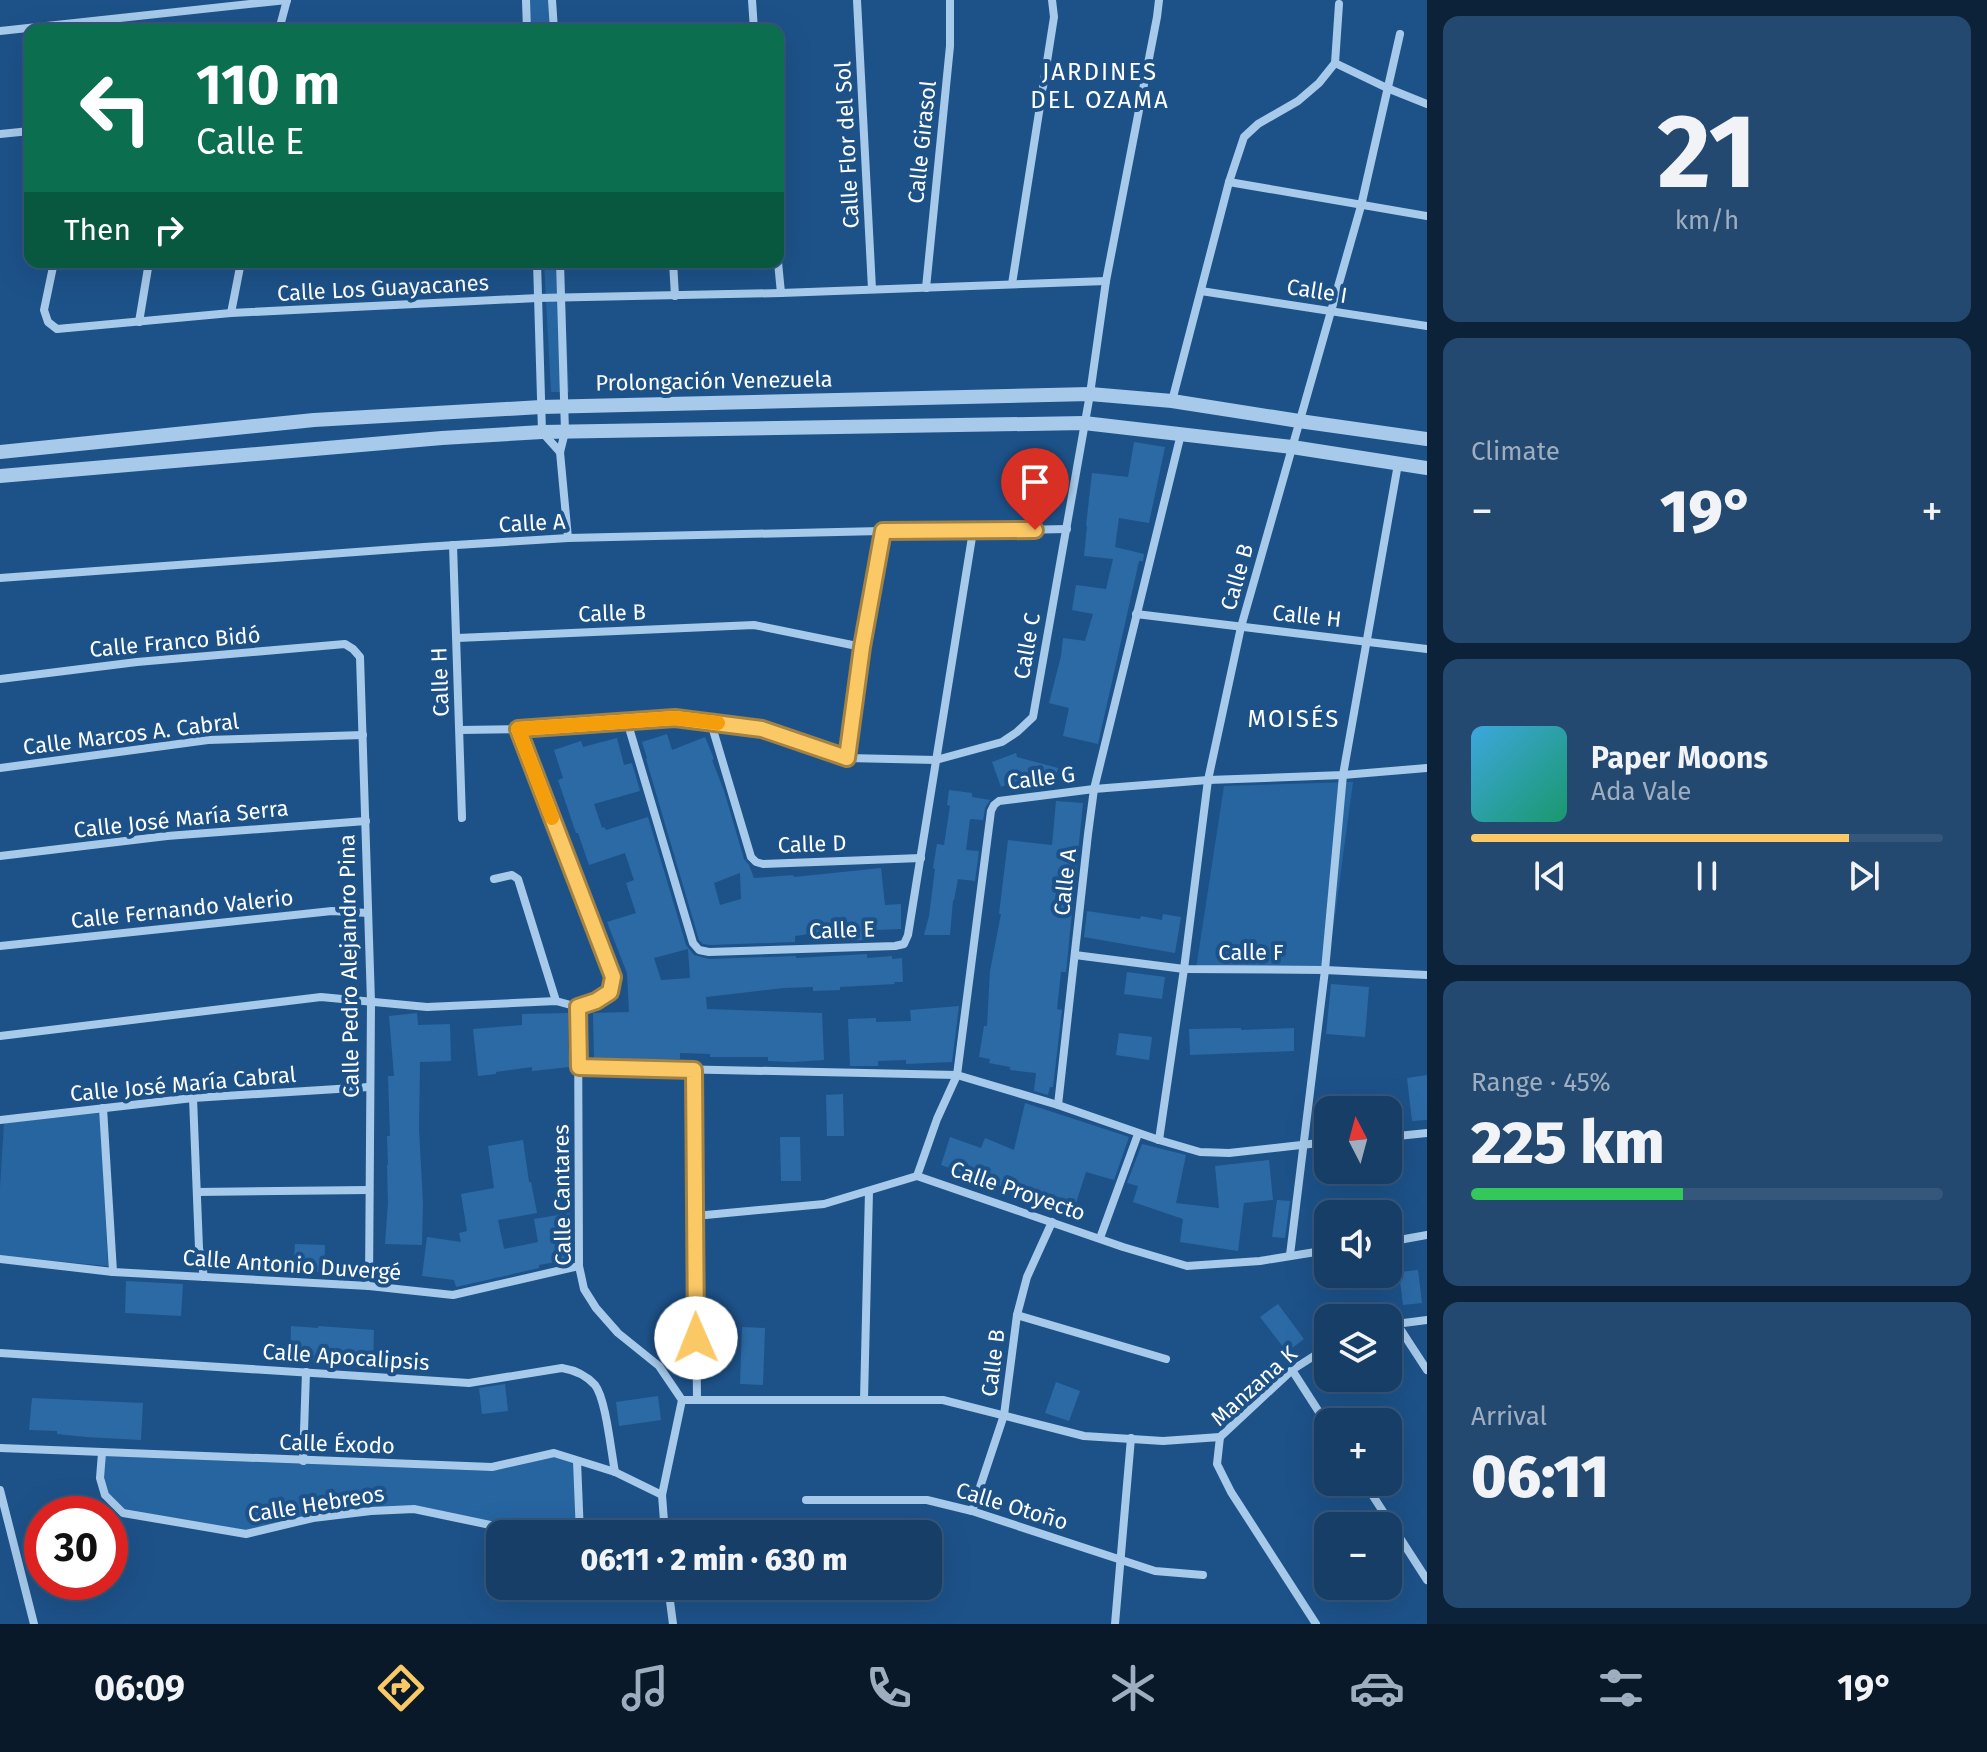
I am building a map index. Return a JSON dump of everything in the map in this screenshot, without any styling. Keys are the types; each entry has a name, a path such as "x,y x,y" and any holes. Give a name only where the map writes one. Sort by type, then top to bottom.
{"street":[{"path":"65,24 287,0 281,24"},
{"path":"526,0 527,24"},
{"path":"552,0 554,24"},
{"path":"752,0 754,24"},
{"name":"Calle Flor del Sol","path":"857,0 872,289"},
{"name":"Calle Girasol","path":"926,288 950,46 950,0"},
{"path":"1012,284 1054,17 1052,0"},
{"name":"Calle C","path":"460,730 675,718 762,729 847,758 936,760 1002,742 1033,717 1090,394 1106,281 1159,0"},
{"path":"1172,401 1229,182 1244,137 1258,124 1298,101 1319,83 1335,63 1339,4"},
{"path":"0,31 24,28"},
{"name":"Calle B","path":"1159,1140 1208,780 1241,627 1361,206 1400,34"},
{"path":"1335,63 1427,104"},
{"path":"0,134 24,132"},
{"path":"1229,182 1427,216"},
{"name":"Calle Los Guayacanes","path":"53,268 44,310 48,322 57,329 231,313 538,298 1106,281"},
{"path":"139,322 148,268"},
{"path":"231,313 240,268"},
{"path":"537,268 542,432 560,452"},
{"path":"560,268 565,432 560,452 568,538"},
{"path":"673,268 675,296"},
{"path":"779,268 781,293"},
{"name":"Calle I","path":"1201,291 1427,326"},
{"name":"Prolongación Venezuela","path":"0,452 314,420 541,407 1090,394 1172,401 1427,439"},
{"path":"0,476 542,432 1084,423 1292,447 1427,468"},
{"name":"Calle A","path":"1058,1105 1094,789 1181,433"},
{"path":"1290,1255 1325,970 1343,775 1398,464"},
{"name":"Calle A","path":"0,578 568,538 1067,529"},
{"path":"847,758 862,647 883,531"},
{"name":"Calle E","path":"627,721 693,943 699,950 725,952 904,944 921,858 973,531"},
{"name":"Calle H","path":"453,545 462,818"},
{"name":"Calle H","path":"1136,614 1427,649"},
{"name":"Calle B","path":"457,638 754,625 862,647"},
{"name":"Calle Franco Bidó","path":"0,679 137,662 345,644 353,649"},
{"name":"Calle Pedro Alejandro Pina","path":"353,649 360,657 371,1002 369,1286"},
{"name":"Calle D","path":"711,723 751,857 756,862 921,858"},
{"path":"0,1036 321,997 427,1007 556,1001 578,1007 596,1001 610,992 613,977 518,729"},
{"name":"Calle Marcos A. Cabral","path":"0,768 208,740 363,735"},
{"name":"Calle G","path":"917,1176 957,1075 991,811 999,801 1094,789 1208,780 1427,768"},
{"name":"Calle José María Serra","path":"0,856 167,836 366,821"},
{"path":"494,879 512,875 518,879 556,1001"},
{"name":"Calle Fernando Valerio","path":"0,946 332,911 368,913"},
{"name":"Calle F","path":"1075,955 1184,969 1325,970 1427,975"},
{"name":"Calle Cantares","path":"578,1007 579,1266 584,1289 618,1333 659,1366 682,1400"},
{"path":"579,1067 957,1075 1200,1152 1229,1153 1314,1143"},
{"path":"694,1070 697,1399"},
{"name":"Calle José María Cabral","path":"0,1120 193,1098 369,1087"},
{"path":"193,1098 199,1248 204,1277"},
{"path":"103,1108 113,1272"},
{"path":"1402,1136 1427,1133"},
{"path":"1100,1238 1138,1134"},
{"name":"Calle Proyecto","path":"695,1216 824,1204 917,1176 1187,1266 1260,1261 1314,1252"},
{"path":"197,1192 369,1190"},
{"path":"864,1400 869,1191"},
{"name":"Calle B","path":"972,1511 1004,1415 1017,1315 1027,1277 1052,1222"},
{"path":"1402,1239 1427,1235"},
{"name":"Calle Antonio Duvergé","path":"0,1259 113,1272 369,1286 453,1295 579,1266"},
{"path":"1017,1315 1166,1359"},
{"path":"1402,1324 1427,1320"},
{"path":"1402,1338 1427,1370"},
{"name":"Calle Apocalipsis","path":"0,1353 469,1383 562,1368 575,1370 594,1384 601,1396 615,1472"},
{"name":"Manzana K","path":"1314,1356 1292,1370 1220,1437 1217,1464 1231,1492 1316,1624"},
{"path":"1292,1370 1316,1408"},
{"path":"303,1461 306,1372"},
{"path":"664,1520 662,1495 682,1400 943,1400 1084,1436 1163,1441 1220,1437"},
{"path":"1115,1624 1131,1438"},
{"name":"Calle Éxodo","path":"0,1448 492,1467 554,1453 615,1472 662,1495"},
{"name":"Calle Hebreos","path":"102,1453 100,1478 105,1495 123,1513 246,1534 313,1518 414,1509 486,1524"},
{"path":"577,1461 579,1520"},
{"path":"0,1490 34,1624"},
{"path":"1373,1496 1427,1580"},
{"name":"Calle Otoño","path":"806,1500 927,1500 972,1511 1155,1571 1203,1575"},
{"path":"670,1600 673,1624"}],"shaded area":[{"path":"528,0 549,0 551,24 530,24"},
{"path":"544,268 563,268 569,392 551,392"},
{"path":"1353,782 1328,967 1196,969 1224,786"},
{"path":"100,1113 108,1266 0,1256 4,1123"},
{"path":"105,1456 490,1471 553,1456 574,1463 577,1520 486,1521 415,1505 310,1515 246,1531 128,1510 128,1496 111,1496 103,1477"}],"building":[{"path":"1134,442 1165,447 1149,523 1119,518 1115,547 1144,554 1143,561 1139,561 1098,744 1063,736 1069,708 1049,703 1063,638 1085,641 1093,614 1072,610 1076,585 1106,589 1113,559 1084,556 1092,473 1128,477"},
{"path":"667,734 672,750 705,737 744,859 754,878 881,868 885,905 901,904 901,929 866,933 866,940 825,941 824,932 795,936 795,942 703,944 699,940 642,742","holes":["740,873 741,899 720,905 714,883"]},
{"path":"617,738 624,765 632,763 640,791 594,804 602,828 606,830 648,817 686,945 694,955 709,959 867,954 867,958 892,956 892,959 902,958 903,982 840,987 840,990 784,988 706,997 707,1009 822,1013 824,1060 768,1061 768,1057 710,1057 710,1054 680,1053 680,1059 594,1059 593,1013 629,1012 627,973 607,922 636,913 626,883 634,880 625,853 589,865 558,780 563,778 554,750 581,741 583,747","holes":["688,949 690,978 661,980 654,958"]},
{"path":"1016,753 1017,757 1058,768 1053,787 1040,785 1044,771 1001,787 992,762"},
{"path":"949,790 972,793 972,797 990,800 983,820 970,819 966,850 979,851 975,881 958,879 950,935 924,935 937,844 944,845 950,806 947,805"},
{"path":"1056,801 1083,803 1066,972 1061,972 1057,1009 1062,1010 1053,1087 1050,1087 1048,1095 1034,1091 1036,1073 1010,1070 1010,1067 989,1063 990,1059 979,1057 984,1026 987,1026 990,971 1001,914 1008,840 1052,845"},
{"path":"1087,911 1140,919 1141,916 1162,920 1163,914 1181,917 1175,953 1084,937"},
{"path":"1127,972 1165,977 1162,999 1124,994"},
{"path":"1331,984 1369,987 1365,1037 1326,1034"},
{"path":"959,1006 952,1062 906,1064 906,1060 878,1061 878,1066 850,1066 848,1019 911,1021 910,1010"},
{"path":"417,1013 418,1025 450,1024 451,1061 420,1062 422,1245 385,1244 387,1136 390,1136 388,1076 394,1076 389,1016"},
{"path":"568,1013 570,1067 532,1071 532,1067 478,1076 473,1029 522,1025 522,1014"},
{"path":"1294,1028 1294,1051 1190,1055 1189,1029"},
{"path":"1119,1033 1152,1037 1149,1060 1116,1055"},
{"path":"1427,1075 1427,1120 1412,1121 1407,1078"},
{"path":"843,1094 844,1136 827,1136 826,1095"},
{"path":"1025,1103 1129,1137 1114,1180 1086,1172 1076,1203 1049,1194 1046,1202 941,1165 950,1137 981,1148 985,1138 1014,1150"},
{"path":"780,1137 800,1137 801,1181 781,1181"},
{"path":"523,1140 537,1213 498,1220 504,1249 538,1242 534,1219 570,1213 572,1232 568,1233 572,1259 456,1287 454,1280 422,1276 427,1237 461,1242 459,1233 467,1231 461,1194 494,1188 488,1146"},
{"path":"1142,1144 1186,1155 1176,1203 1219,1208 1215,1166 1269,1160 1273,1200 1244,1203 1238,1251 1180,1242 1183,1219 1133,1202 1138,1186 1127,1183"},
{"path":"1277,1200 1290,1201 1285,1238 1272,1237"},
{"path":"295,1244 325,1245 324,1272 293,1271"},
{"path":"1418,1270 1422,1303 1403,1305 1402,1272"},
{"path":"126,1281 183,1284 181,1316 125,1313"},
{"path":"1278,1304 1304,1339 1287,1352 1260,1317"},
{"path":"291,1326 374,1330 373,1365 290,1361"},
{"path":"742,1327 765,1328 763,1385 740,1384"},
{"path":"1056,1382 1080,1391 1069,1421 1045,1413"},
{"path":"505,1384 508,1411 482,1414 479,1388"},
{"path":"658,1396 661,1420 619,1426 616,1402"},
{"path":"32,1398 143,1403 141,1440 29,1430"}],"slow traffic":[{"path":"552,818 518,729 675,718 718,723"}],"district":[{"name":"JARDINES DEL OZAMA","path":"1100,86"},
{"name":"MOISÉS","path":"1294,719"}],"route":[{"path":"696,1338 694,1070 579,1067 578,1007 610,992 613,977 518,729 675,718 762,729 847,758 862,647 883,531 1035,530"}]}
